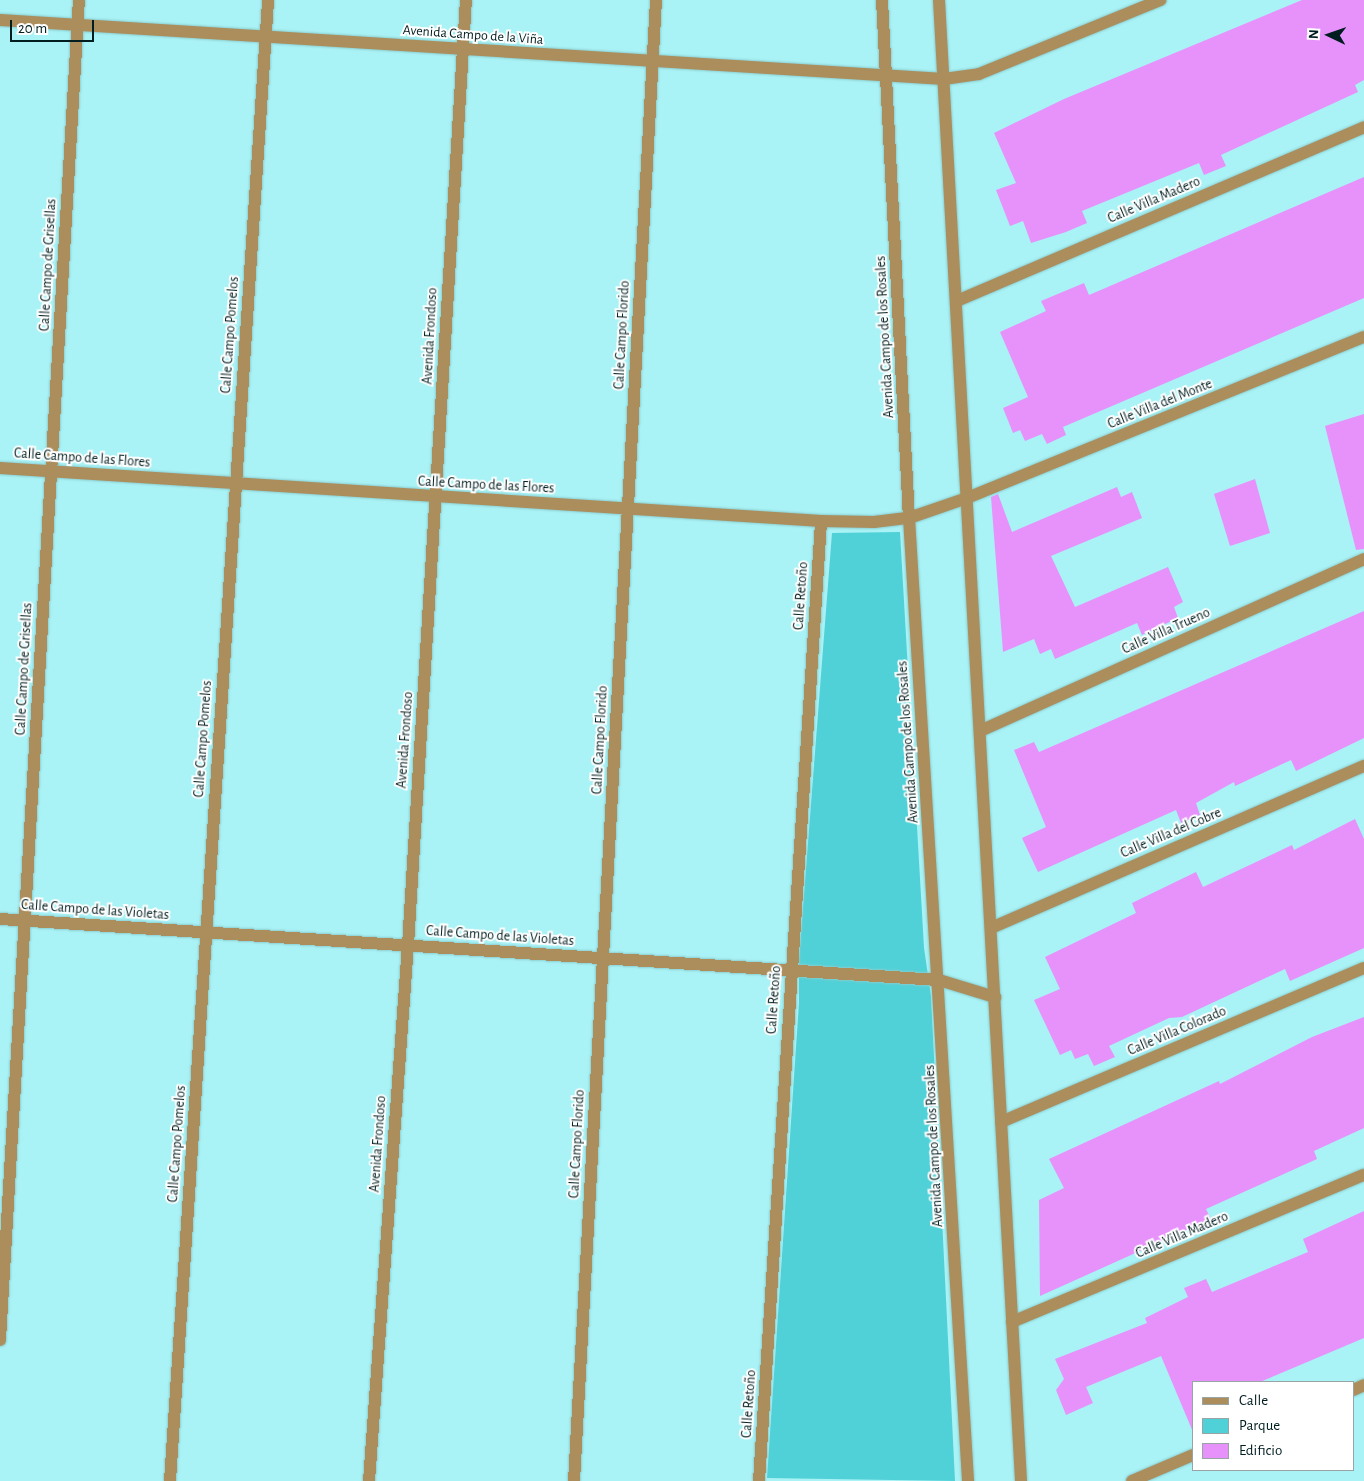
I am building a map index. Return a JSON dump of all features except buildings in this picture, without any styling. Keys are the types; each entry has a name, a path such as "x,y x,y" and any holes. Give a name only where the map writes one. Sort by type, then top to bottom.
{"street":[{"name":"Calle Campo de Grisellas","path":"0,1340 78,0"},
{"name":"Calle Campo Pomelos","path":"170,1481 268,0"},
{"name":"Avenida Frondoso","path":"369,1481 408,945 466,0"},
{"name":"Calle Campo Florido","path":"574,1481 656,0"},
{"name":"Avenida Campo de los Rosales","path":"882,0 909,518 939,980 968,1481"},
{"path":"938,0 957,301 1021,1481"},
{"name":"Avenida Campo de la Viña","path":"0,20 944,79 979,74 1160,0"},
{"name":"Calle Villa Madero","path":"957,301 1364,127"},
{"name":"Calle Villa del Monte","path":"967,498 1364,337"},
{"name":"Calle Campo de las Flores","path":"0,468 436,498 821,521 874,522 909,518 967,498"},
{"name":"Calle Retoño","path":"759,1481 821,521"},
{"name":"Calle Villa Trueno","path":"980,731 1364,559"},
{"name":"Calle Villa del Cobre","path":"991,928 1364,766"},
{"name":"Calle Campo de las Violetas","path":"0,919 939,980 995,997"},
{"name":"Calle Villa Colorado","path":"1002,1122 1364,968"},
{"name":"Calle Villa Madero","path":"1012,1322 1364,1175"},
{"path":"1132,1481 1145,1478 1192,1455"}],"green space":[{"path":"900,532 924,948 931,996 955,1481 767,1478 799,1003 799,959 832,533"}]}
